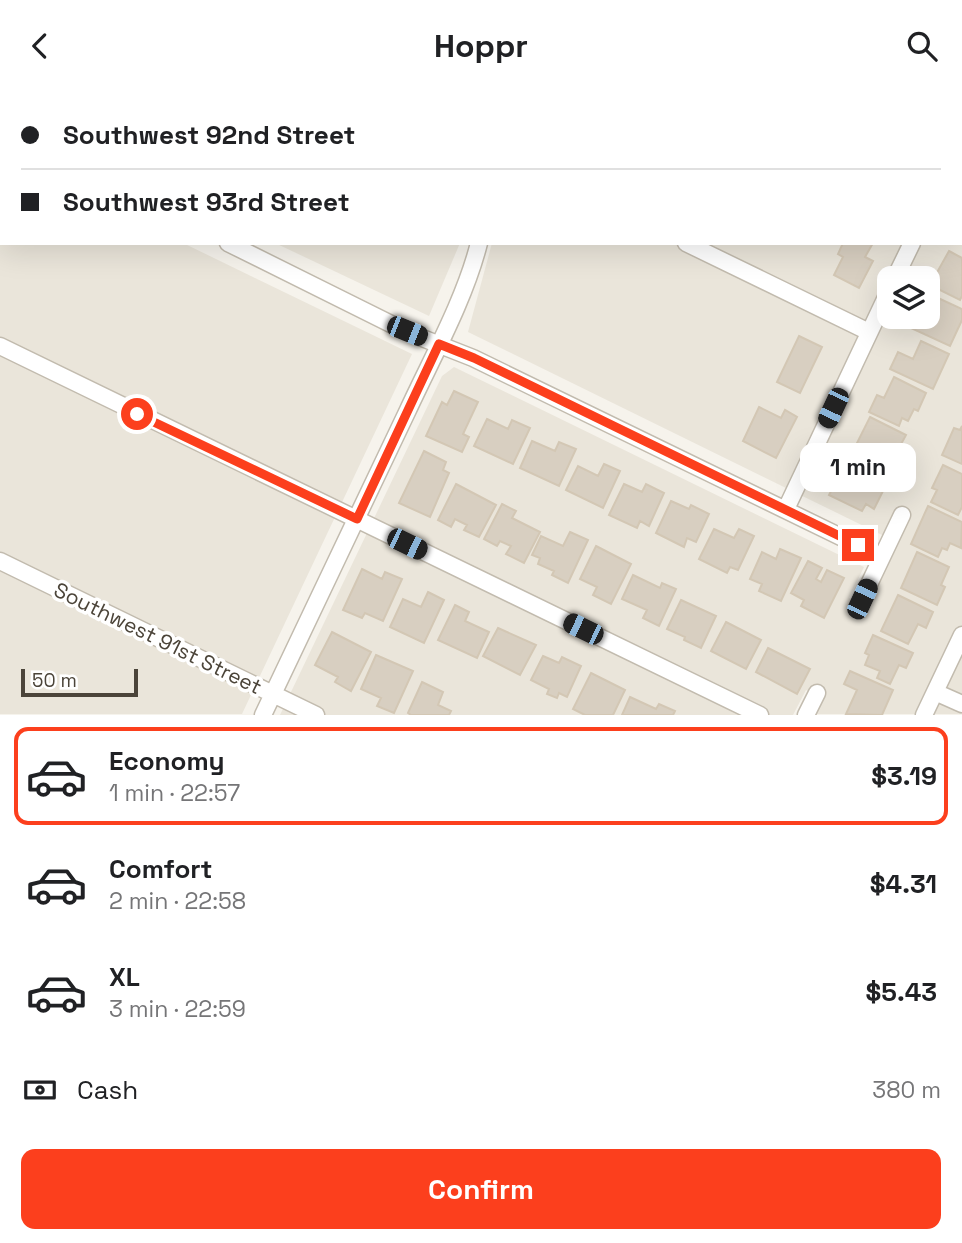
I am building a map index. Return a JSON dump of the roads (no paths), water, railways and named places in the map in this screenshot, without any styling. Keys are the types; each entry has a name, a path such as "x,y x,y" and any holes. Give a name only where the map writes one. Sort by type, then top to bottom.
{"street":[{"path":"237,245 259,250 407,331 474,358 882,557"},
{"path":"263,715 439,344 469,277 478,245"},
{"path":"690,245 869,332"},
{"path":"901,266 911,245"},
{"path":"786,509 877,316"},
{"path":"0,346 760,715"},
{"path":"862,599 902,515"},
{"name":"Southwest 91st Street","path":"0,561 317,715"},
{"path":"924,715 962,635"},
{"path":"935,692 962,705"},
{"path":"806,715 817,693"}]}
